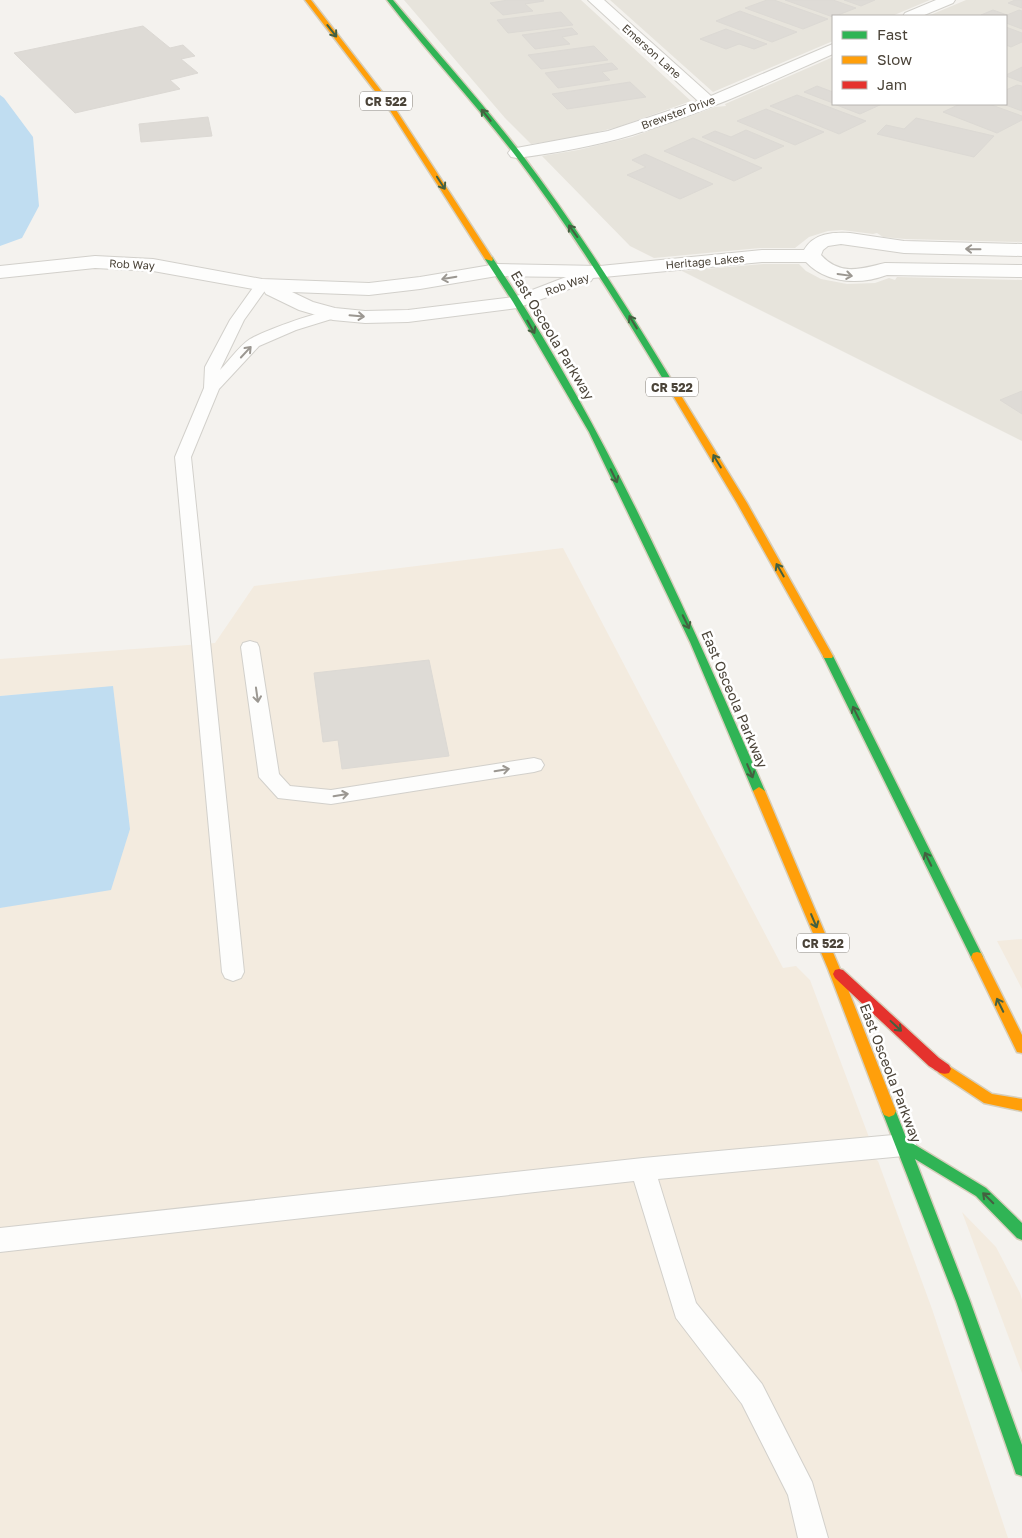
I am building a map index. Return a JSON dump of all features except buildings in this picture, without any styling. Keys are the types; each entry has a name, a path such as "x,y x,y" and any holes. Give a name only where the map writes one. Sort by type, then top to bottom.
{"main road":[{"name":"East Osceola Parkway","path":"308,0 394,111 517,302 593,432 695,642 834,969 963,1301 1022,1468"},
{"name":"CR 522","path":"390,0 517,153 629,316 742,503 820,640 1022,1048"},
{"path":"834,969 934,1062 989,1099 1022,1105"},
{"path":"904,1146 981,1192 1022,1233"}],"street":[{"name":"Emerson Lane","path":"595,0 708,102"},
{"path":"912,15 948,0"},
{"name":"Brewster Drive","path":"517,153 573,144 625,132 708,102 832,49"},
{"path":"831,239 861,239 874,244 884,249 890,256 890,263 885,269 872,275 852,276 839,274 818,266 810,256 812,249 819,243 831,239"},
{"path":"874,244 903,247 1022,250"},
{"name":"Heritage Lakes","path":"600,272 753,257 810,256"},
{"name":"Rob Way","path":"0,272 95,262 153,265 262,285 369,289 427,282 497,270 600,272"},
{"path":"885,269 1022,271"},
{"name":"Rob Way","path":"262,285 306,306 333,314 365,317 408,316 517,302 600,272"}],"lane":[{"path":"233,972 183,457 212,388 213,367 237,320 262,285"},
{"path":"212,388 254,343 291,327 333,314"},
{"path":"250,646 269,777 285,793 331,797 534,765"},
{"path":"0,1240 643,1169 904,1146"},
{"path":"643,1169 685,1308 752,1394 802,1492 813,1538"}],"shaded area":[{"path":"404,0 581,0 691,101 618,127 568,139 531,144 505,118"},
{"path":"610,0 930,0 894,15 832,15 832,41 713,92"},
{"path":"966,0 1022,0 1022,242 905,239 883,237 877,233 842,230 828,231 809,237 795,248 760,248 654,258 630,246 542,156 578,150 632,137 715,107 726,106 725,104 832,57 832,105 1007,105 1007,15 930,15"},
{"path":"763,264 799,264 806,271 821,279 847,284 875,283 889,278 895,280 897,277 1022,280 1022,441 682,271"},
{"path":"563,548 783,968 796,966 810,980 870,1140 862,1151 878,1161 932,1309 1008,1538 0,1538 0,908 14,905 113,687 0,696 0,659 215,643 254,586"},
{"path":"1022,939 1022,989 997,941"},
{"path":"962,1212 996,1247 1020,1293 1022,1300 1022,1373"}],"water":[{"path":"0,95 33,137 39,206 22,238 0,246"},
{"path":"113,686 130,829 111,890 0,908 0,696"}],"traffic: fast":[{"path":"390,0 517,153 578,239 629,316 673,389"},
{"path":"489,259 517,302 593,432 695,642 759,791"},
{"path":"828,656 977,957"},
{"path":"889,1111 963,1301 1022,1468"},
{"path":"904,1145 981,1192 1022,1233"}],"traffic: slow":[{"path":"308,0 394,111 489,259"},
{"path":"673,389 742,503 828,656"},
{"path":"759,791 834,969 889,1111"},
{"path":"977,957 1022,1048"},
{"path":"944,1069 989,1099 1022,1105"}],"traffic: jam":[{"path":"839,974 934,1062 944,1069"}]}
